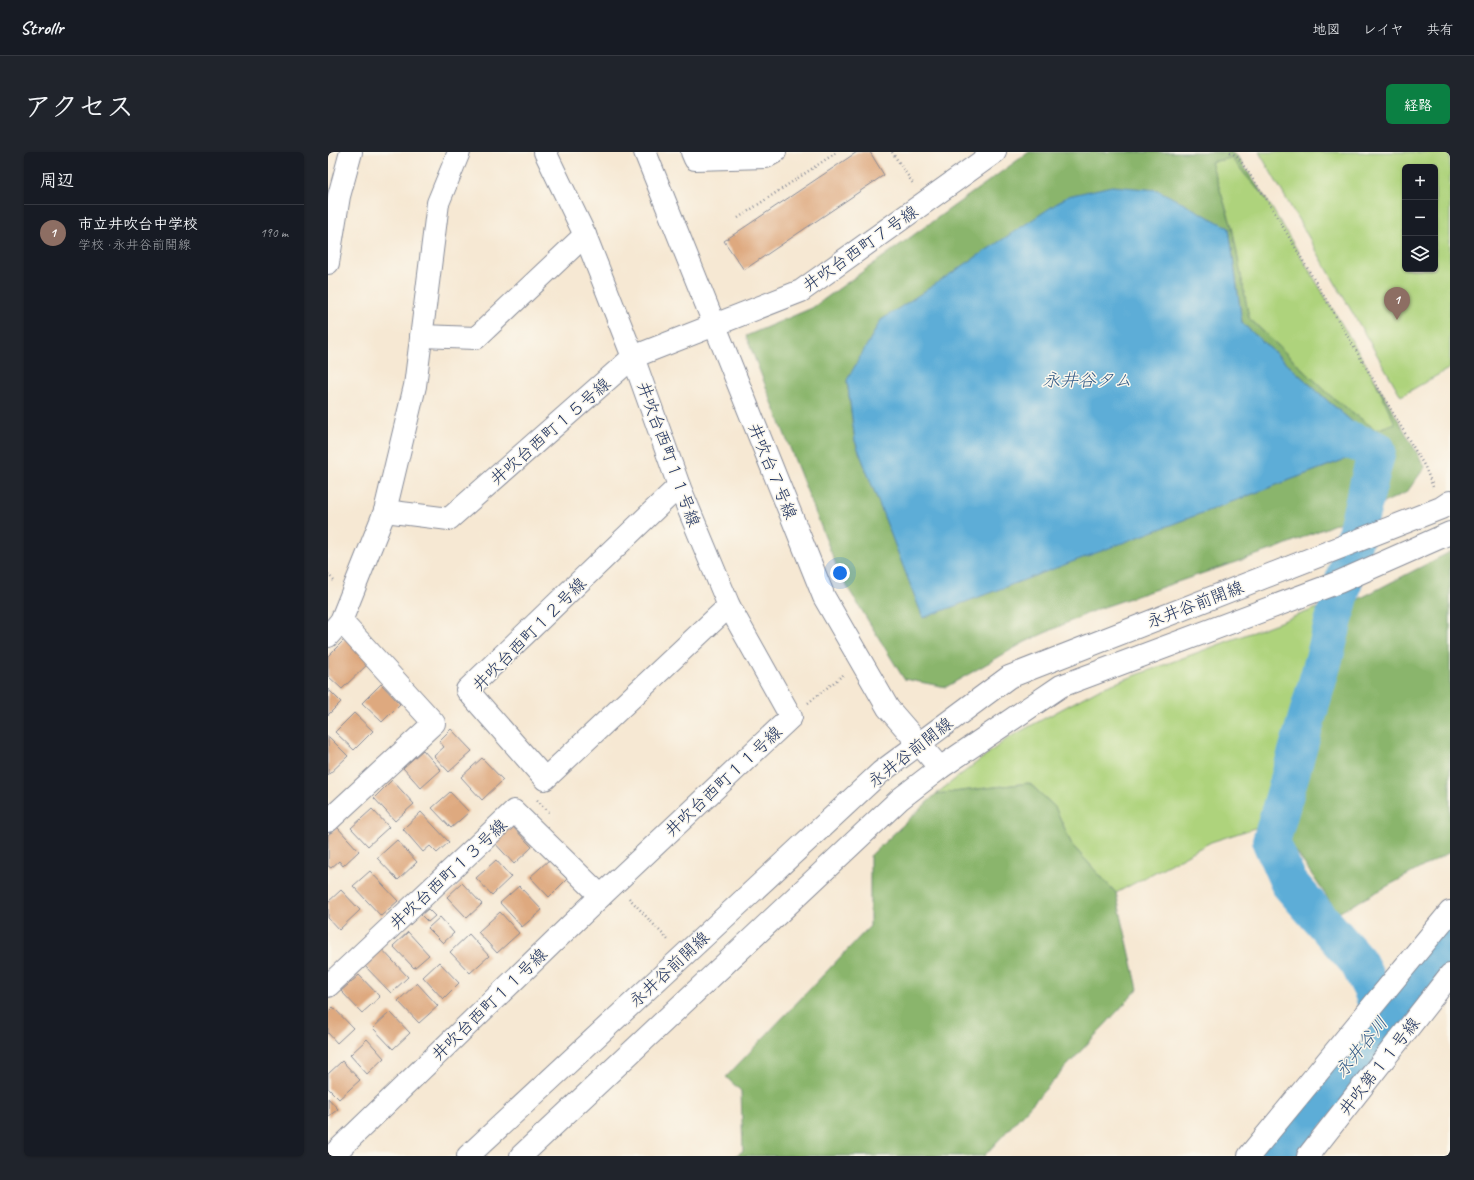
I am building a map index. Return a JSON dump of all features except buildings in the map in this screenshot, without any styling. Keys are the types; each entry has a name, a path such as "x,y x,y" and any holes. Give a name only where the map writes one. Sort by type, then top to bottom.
{"street":[{"path":"328,263 339,196 351,152"},
{"path":"328,821 434,723 334,629 385,511 415,386 438,203 459,152"},
{"name":"井吹台西町１１号線","path":"332,1156 608,890 791,717 729,606 679,486 633,357 585,235 545,152"},
{"name":"井吹台７号線","path":"645,152 824,597 888,708 940,768"},
{"path":"692,152 695,158 766,157 775,152"},
{"name":"井吹台西町７号線","path":"715,326 801,291 995,152"},
{"path":"421,336 476,338 585,235"},
{"name":"井吹台西町１５号線","path":"385,511 449,519 633,357 715,326"},
{"name":"井吹台西町１２号線","path":"679,486 467,690 546,779 729,606"},
{"name":"永井谷前開線","path":"468,1156 881,772 1009,677 1446,505"},
{"name":"永井谷前開線","path":"521,1156 900,799 940,768 1060,686 1339,582 1450,533"},
{"name":"井吹台西町１３号線","path":"328,986 514,811 608,890"},
{"path":"1249,1156 1450,912"},
{"name":"井吹第１１号線","path":"1308,1156 1450,975"}],"path":[{"path":"738,218 837,152"},
{"path":"892,152 926,202"},
{"path":"1230,152 1237,156 1267,200 1369,370 1446,505"},
{"path":"791,717 860,660"},
{"path":"608,890 683,956"}],"green space":[{"path":"1029,152 1230,152 1237,156 1267,200 1231,158 1211,162 1232,227 1249,318 1332,397 1376,430 1395,423 1373,376 1425,467 1407,492 1357,515 1277,548 1095,610 1025,642 946,687 904,679 840,575 746,336 812,308","holes":["1229,228 1242,323 1356,425 1352,441 1351,457 923,617 855,441 847,380"]},
{"path":"1259,152 1450,152 1450,368 1401,396"},
{"path":"1231,158 1267,200 1373,376 1395,423 1376,430 1332,397 1249,318 1232,227 1211,162"},
{"path":"1450,552 1450,852 1338,913 1284,834 1353,602"},
{"path":"1323,606 1264,825 1211,842 1116,893 1072,845 1055,807 1029,783 936,794 1008,738 1099,689"},
{"path":"1029,783 1055,807 1072,845 1116,893 1138,989 984,1156 735,1156 743,1151 741,1091 726,1077 870,926 870,856 936,794"}],"water":[{"name":"永井谷タム","path":"1112,186 1158,190 1229,228 1242,323 1356,425 1352,441 1351,457 923,618 855,441 847,380 881,320 1068,196"}],"waterway":[{"path":"1301,438 1352,441 1377,450 1325,655 1271,842 1289,883 1358,962 1372,990 1383,1021"},
{"name":"永井谷川","path":"1273,1156 1450,938"}],"place":[{"name":"市立井吹台中学校","path":"1397,320"}]}
